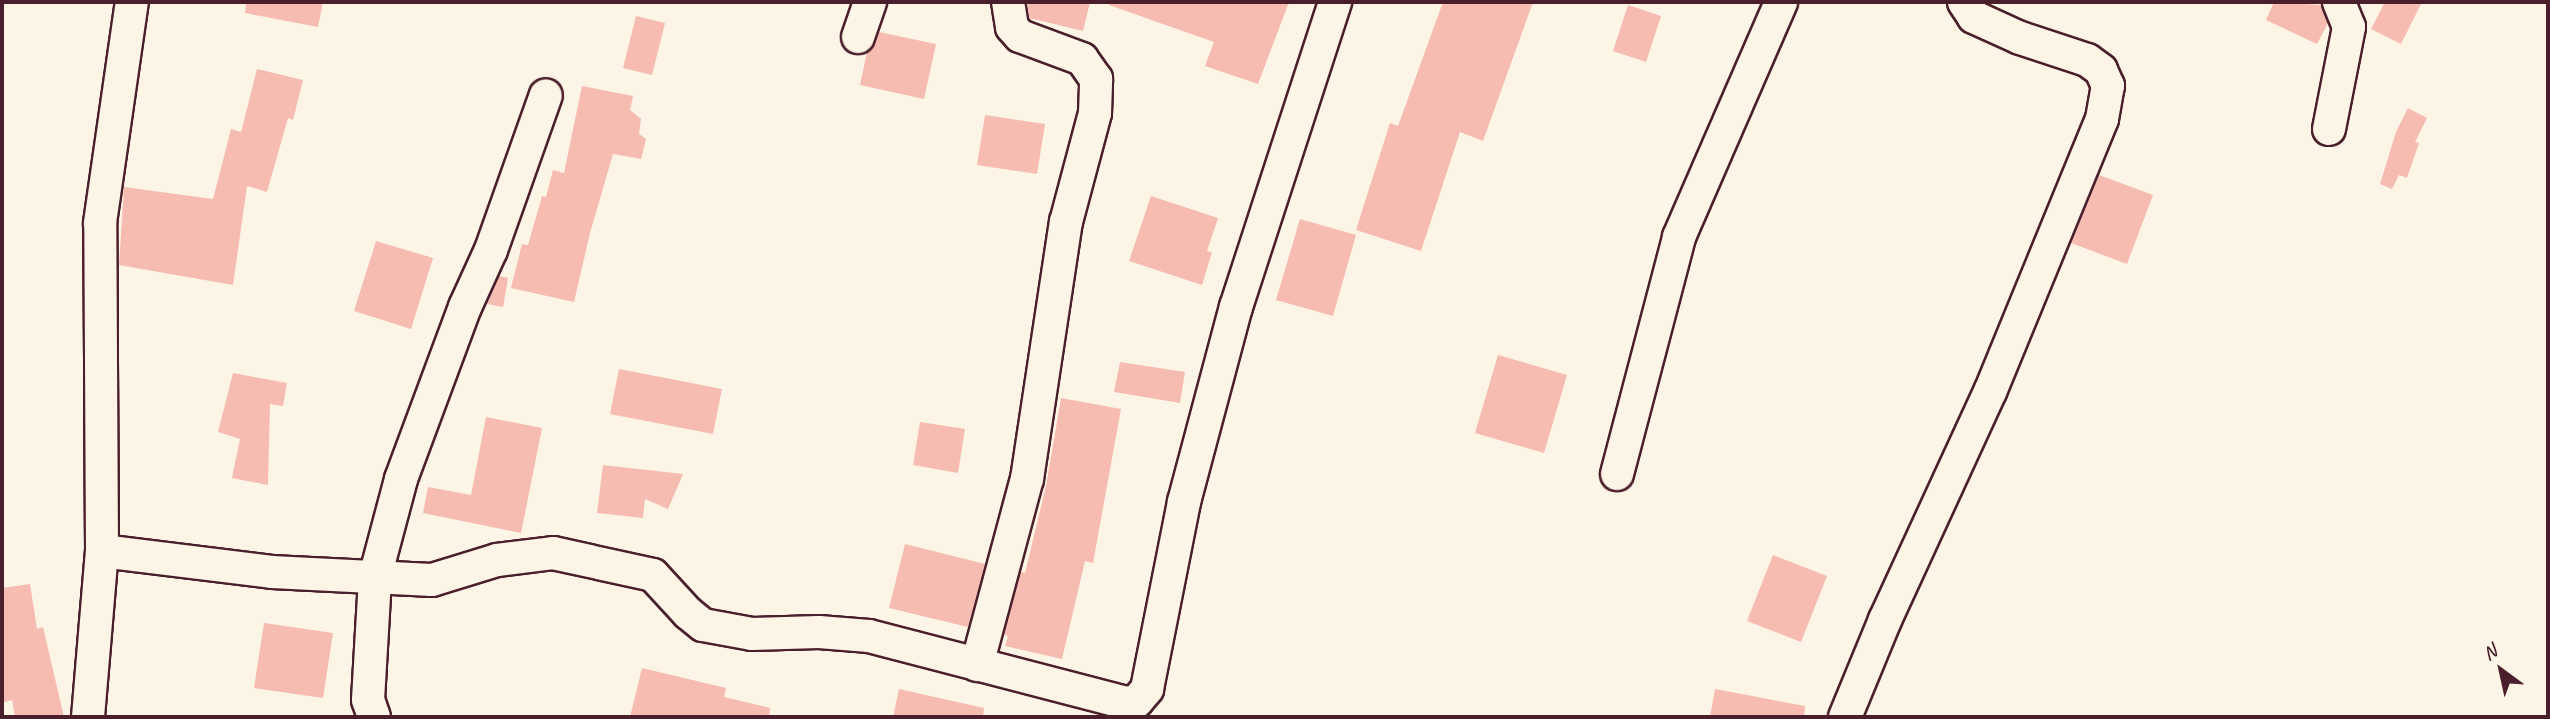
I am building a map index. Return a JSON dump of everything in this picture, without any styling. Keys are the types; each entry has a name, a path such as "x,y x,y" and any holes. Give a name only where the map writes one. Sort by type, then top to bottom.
{"street":[{"path":"88,717 102,551 100,223 132,2"},
{"path":"858,37 870,2"},
{"path":"976,664 1027,479 1066,222 1095,113 1097,79 1082,59 1020,36 1012,27 1008,2"},
{"path":"102,551 272,572 432,580 497,560 553,553 653,575 688,614 703,625 752,634 819,632 869,636 1128,703 1137,701 1147,689 1184,502 1236,307 1335,2"},
{"path":"1617,474 1679,237 1781,2"},
{"path":"1845,717 1885,620 1995,380 2102,120 2108,86 2101,70 2087,60 2020,38 1974,17 1964,2"},
{"path":"2329,130 2349,27 2339,2"},
{"path":"374,717 368,700 375,577 401,479 465,307 491,250 546,95"}],"building":[{"path":"246,2 323,2 318,27 245,13"},
{"path":"1027,2 1090,2 1083,31 1029,18"},
{"path":"1109,2 1289,2 1258,84 1205,66 1214,42 1109,5"},
{"path":"1443,2 1533,2 1483,141 1460,132 1421,251 1356,230 1390,123 1398,126"},
{"path":"2274,2 2321,5 2328,23 2317,44 2266,20"},
{"path":"2385,2 2422,2 2401,44 2371,29"},
{"path":"1628,5 1661,16 1646,62 1613,51"},
{"path":"636,16 665,23 652,75 623,68"},
{"path":"879,32 936,44 924,99 860,85 867,52 875,44"},
{"path":"257,69 303,80 293,120 288,118 267,192 247,186 233,285 119,265 124,187 213,199 231,129 241,132"},
{"path":"582,86 633,96 630,110 641,119 639,134 646,139 641,159 613,154 590,233 574,302 511,288 522,244 528,245 542,196 546,197 553,170 564,173"},
{"path":"2408,108 2427,118 2415,142 2419,143 2407,178 2399,175 2392,189 2380,184 2396,132"},
{"path":"985,115 1045,124 1037,174 977,165"},
{"path":"2099,175 2153,195 2127,264 2071,243"},
{"path":"1151,196 1218,218 1207,251 1212,252 1202,285 1129,261"},
{"path":"1300,219 1356,235 1333,316 1276,300"},
{"path":"376,241 433,258 411,329 354,311"},
{"path":"499,276 508,278 503,307 487,304"},
{"path":"1498,355 1567,375 1544,453 1475,433"},
{"path":"1120,362 1185,372 1180,403 1114,392"},
{"path":"619,369 722,389 713,434 610,414"},
{"path":"233,373 287,383 283,406 270,404 268,485 232,478 240,439 218,432"},
{"path":"1061,398 1121,409 1093,563 1085,561 1062,659 1005,646 1008,636 1004,635 1021,572 1025,573 1046,486"},
{"path":"486,417 542,428 521,533 423,513 428,487 471,495"},
{"path":"920,422 965,429 958,473 913,465"},
{"path":"603,465 683,474 668,509 645,499 643,518 597,513"},
{"path":"905,544 985,564 968,627 889,608"},
{"path":"1773,555 1827,576 1801,642 1747,621"},
{"path":"30,584 37,629 43,627 64,717 15,717 12,700 2,703 2,588"},
{"path":"264,623 333,633 323,698 254,688"},
{"path":"642,668 726,688 724,697 770,708 769,717 630,717"},
{"path":"899,689 984,708 983,717 893,717"},
{"path":"1715,689 1805,706 1804,717 1710,717"}]}
